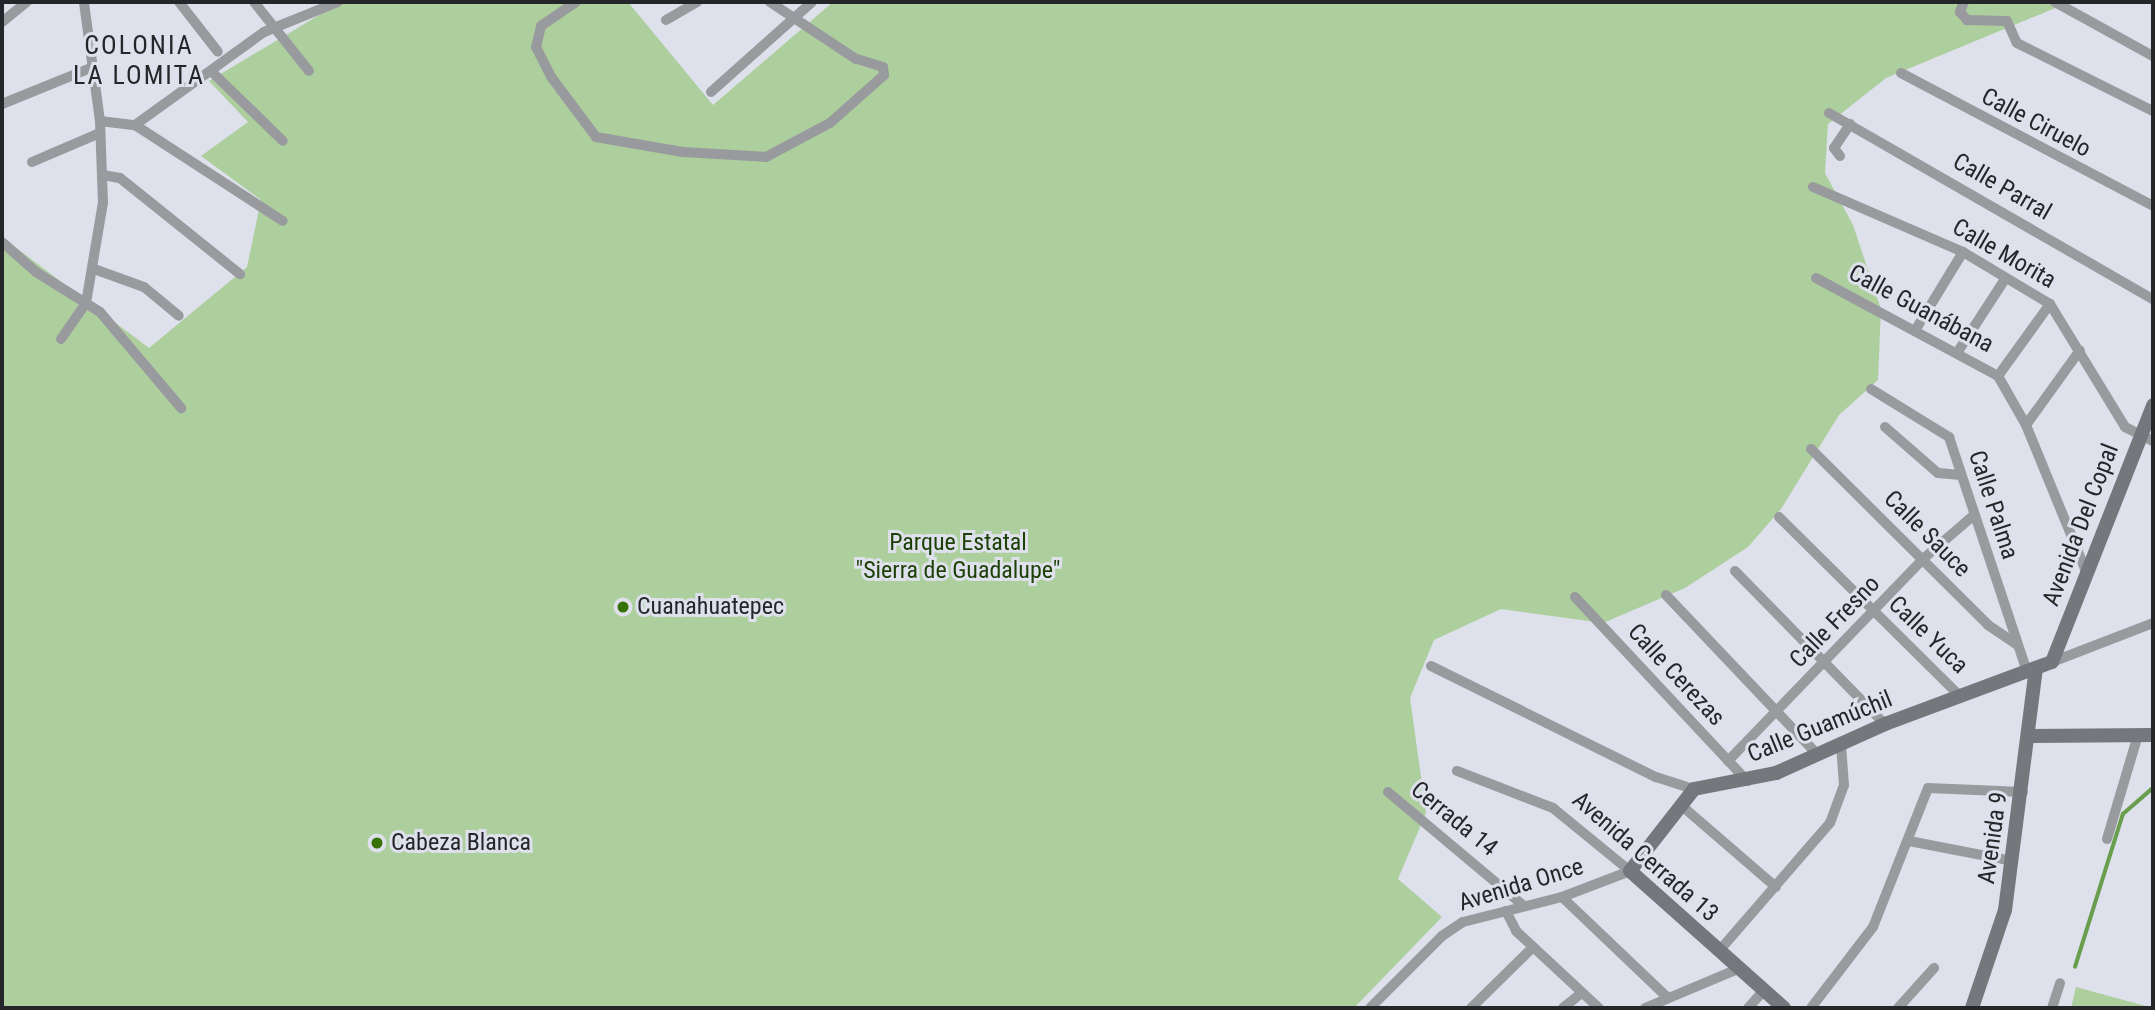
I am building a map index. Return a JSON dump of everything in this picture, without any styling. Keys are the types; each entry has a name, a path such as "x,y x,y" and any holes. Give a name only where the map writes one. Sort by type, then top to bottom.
{"street":[{"path":"2,22 27,2"},
{"path":"61,339 86,303 94,269 103,175 100,121 84,2"},
{"path":"179,2 218,52"},
{"path":"254,2 271,30 309,71"},
{"path":"135,125 271,30 338,2"},
{"path":"576,2 541,26 536,47 552,78 596,137 757,157 772,155 825,127 884,75 883,67 856,59 798,17 770,2"},
{"path":"666,20 697,2"},
{"path":"711,92 812,2"},
{"path":"1964,2 1963,18 2009,22 2017,43 2153,111"},
{"path":"2054,2 2153,56"},
{"path":"2,104 93,67"},
{"path":"211,71 283,141"},
{"name":"Calle Ciruelo","path":"1901,73 2153,206"},
{"name":"Calle Parral","path":"1829,113 2153,299"},
{"path":"100,121 135,125 282,221"},
{"path":"1840,156 1834,148 1850,124"},
{"path":"32,162 100,133"},
{"path":"103,175 120,178 240,274"},
{"name":"Calle Morita","path":"1813,187 1963,252 2050,304 2125,427 2146,439"},
{"path":"2,242 36,272 86,303 181,408"},
{"path":"1916,329 1963,252"},
{"path":"94,269 144,287 179,316"},
{"name":"Calle Guanábana","path":"1816,278 1916,329 1998,376 2026,425 2087,574"},
{"path":"1957,353 2005,279"},
{"path":"1998,376 2050,304"},
{"path":"2026,425 2080,350"},
{"name":"Calle Palma","path":"1871,389 1944,432 1961,475 2016,644 2031,670"},
{"name":"Avenida Del Copal","path":"2052,662 2146,439 2153,405"},
{"path":"1885,427 1938,473 1961,475"},
{"name":"Calle Sauce","path":"1811,449 1988,625 2016,644"},
{"name":"Calle Fresno","path":"1728,761 1923,559 1974,515"},
{"name":"Calle Yuca","path":"1779,517 1959,695"},
{"path":"1735,571 1885,724"},
{"path":"1666,595 1775,713 1818,755"},
{"name":"Calle Cerezas","path":"1575,597 1747,782"},
{"name":"Calle Guamúchil","path":"1431,666 1656,777 1694,789 1747,782 1959,695 2153,623"},
{"name":"Avenida 9","path":"1972,1008 1998,940 2013,861 2029,736 2031,670"},
{"path":"2107,839 2138,735"},
{"path":"2029,736 2153,735"},
{"path":"1718,951 1776,887 1835,812 1846,769 1841,745"},
{"name":"Avenida Cerrada 13","path":"1457,771 1553,808 1630,871 1784,1008"},
{"path":"1811,1008 1873,927 1931,786 2022,792"},
{"path":"1630,871 1694,789"},
{"name":"Cerrada 14","path":"1388,792 1524,906"},
{"path":"1682,806 1776,887"},
{"path":"1909,841 2013,861"},
{"name":"Avenida Once","path":"1370,1008 1451,929 1562,897 1630,871"},
{"path":"1562,897 1667,996"},
{"path":"1506,911 1533,947 1580,994 1599,1008"},
{"path":"1471,1008 1533,947"},
{"path":"1898,1008 1934,968"},
{"path":"1644,1008 1667,996 1738,969"},
{"path":"2052,1008 2060,983"},
{"path":"1748,1008 1764,990"},
{"path":"1563,1008 1580,994"}],"green space":[{"name":"Parque Estatal \"Sierra de Guadalupe\"","path":"341,2 628,2 713,105 833,2 2070,2 1886,78 1828,124 1825,173 1853,225 1881,309 1878,380 1839,415 1781,509 1748,547 1685,588 1603,623 1501,609 1434,640 1410,698 1426,813 1398,879 1442,917 1354,1008 2,1008 2,237 149,348 247,267 261,200 201,156 248,122 209,81"},
{"path":"2076,987 2153,1008 2071,1008"}],"waterway":[{"path":"2075,967 2123,814 2153,788"}],"place":[{"name":"Cuanahuatepec","path":"623,607"},
{"name":"Cabeza Blanca","path":"377,843"}],"district":[{"name":"COLONIA LA LOMITA","path":"139,61"}]}
